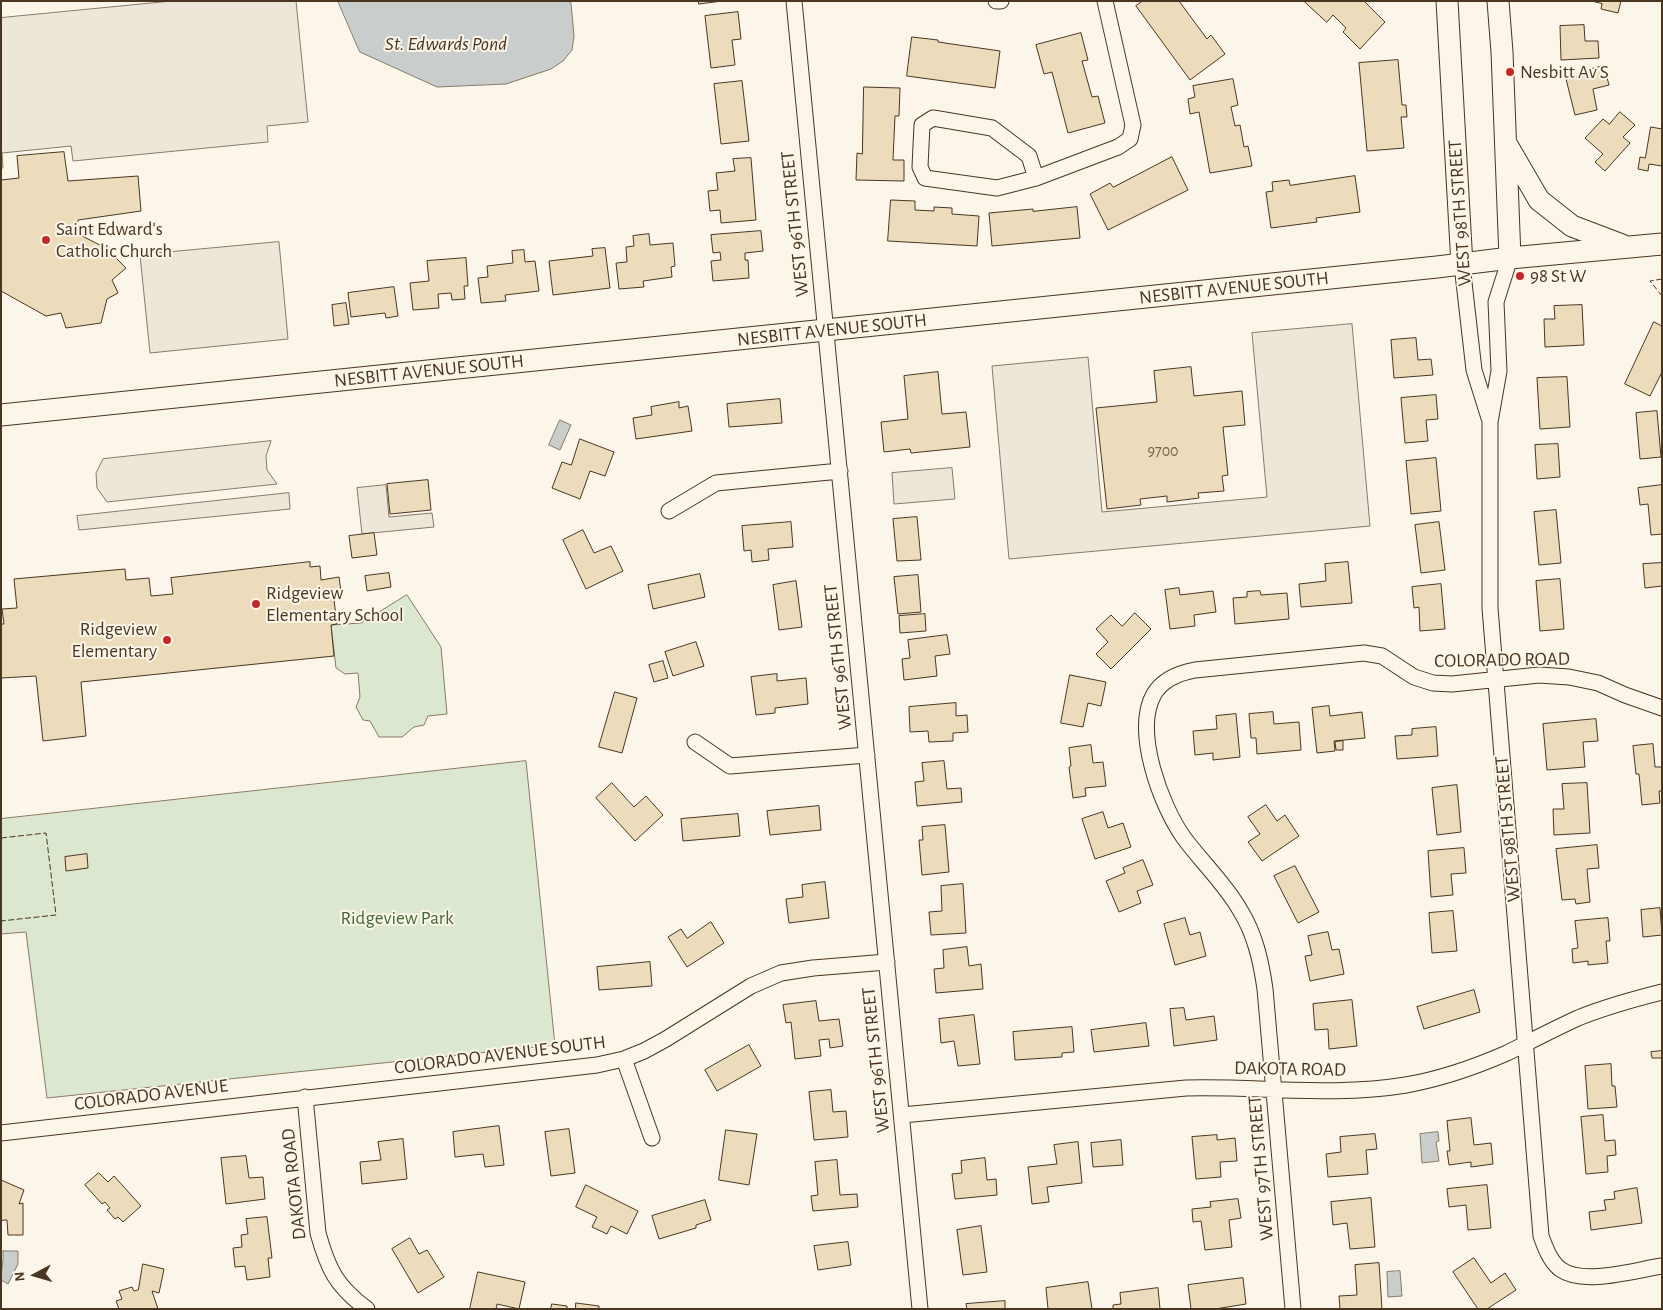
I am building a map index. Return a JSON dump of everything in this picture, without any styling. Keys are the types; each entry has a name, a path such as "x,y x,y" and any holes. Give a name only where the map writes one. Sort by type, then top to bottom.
{"street":[{"name":"WEST 96TH STREET","path":"794,1 920,1309"},
{"path":"996,1 1001,1"},
{"path":"1036,178 1029,156 992,128 933,118 922,125 920,167 926,178 997,188 1036,178 1118,147 1130,139 1133,125 1105,1"},
{"name":"WEST 98TH STREET","path":"1447,1 1462,265 1474,370 1490,422"},
{"name":"WEST 98TH STREET","path":"1498,1 1510,258 1496,302 1499,371 1490,422 1490,608 1541,1236 1548,1253 1560,1269 1577,1276 1596,1278 1662,1266"},
{"path":"1505,142 1539,200 1572,226 1627,247"},
{"name":"NESBITT AVENUE SOUTH","path":"1,415 1462,265 1510,258 1662,244"},
{"path":"669,511 716,483 840,471"},
{"name":"COLORADO ROAD","path":"1195,670 1364,653 1382,656 1414,677 1432,683 1452,684 1539,675 1569,676 1598,683 1662,708"},
{"name":"WEST 97TH STREET","path":"1195,670 1179,673 1165,682 1154,694 1148,710 1147,727 1150,753 1156,783 1168,811 1183,837 1240,908 1252,933 1262,962 1266,989 1293,1305"},
{"path":"695,742 730,766 868,755"},
{"name":"COLORADO AVENUE SOUTH","path":"305,1097 597,1065 624,1059 666,1040 751,986 781,973 813,968 887,962"},
{"name":"DAKOTA ROAD","path":"902,1115 1157,1090 1225,1087 1301,1091 1354,1090 1406,1085 1457,1072 1506,1053 1580,1017 1662,992"},
{"path":"624,1059 652,1138"},
{"name":"DAKOTA ROAD","path":"305,1097 318,1233 324,1254 333,1276 347,1293 367,1309"},
{"name":"COLORADO AVENUE","path":"1,1133 305,1097"}],"green space":[{"path":"407,595 441,647 447,714 428,716 424,725 414,727 402,737 379,737 370,721 363,720 356,707 360,697 358,673 345,674 336,668 331,625 361,623"},
{"name":"Ridgeview Park","path":"526,761 555,1045 47,1098 26,932 1,934 1,819"}],"shaded area":[{"path":"172,1 296,1 308,122 267,126 268,142 73,161 71,146 2,153 3,168 1,168 1,18"},
{"path":"279,242 288,339 150,353 140,255"},
{"path":"1352,324 1370,526 1009,559 992,366 1088,357 1102,512 1267,497 1252,333"},
{"path":"271,441 266,456 267,470 277,484 107,502 97,488 96,473 103,459"},
{"path":"952,468 955,499 894,504 892,473"},
{"path":"386,485 389,517 432,513 434,527 362,534 357,488"},
{"path":"289,493 290,509 79,530 77,516"}],"water":[{"name":"St. Edwards Pond","path":"338,1 568,1 571,3 574,36 572,50 563,61 551,69 506,84 437,87 360,52"},
{"path":"560,420 571,425 560,450 549,445"},
{"path":"1438,1132 1439,1141 1436,1142 1439,1161 1422,1163 1420,1134"},
{"path":"3,1251 18,1251 18,1264 8,1284 1,1280"},
{"path":"1400,1271 1402,1296 1388,1297 1387,1272"}],"building":[{"path":"699,1 722,1 699,4"},
{"path":"1143,1 1179,1 1207,39 1211,35 1225,54 1190,80 1136,6"},
{"path":"1304,1 1364,1 1385,22 1360,49 1343,32 1346,28 1333,15 1327,22"},
{"path":"1592,1 1621,1 1618,13 1601,9 1602,4"},
{"path":"738,12 741,39 732,40 735,65 711,68 705,16"},
{"path":"1584,25 1585,41 1598,41 1599,58 1561,60 1560,26"},
{"path":"1081,33 1088,60 1082,61 1092,97 1098,96 1105,123 1068,133 1052,72 1044,74 1036,45"},
{"path":"912,37 1000,51 995,88 907,76"},
{"path":"1398,60 1402,105 1406,105 1407,117 1401,117 1404,148 1367,151 1359,63"},
{"path":"1604,66 1609,85 1593,89 1597,110 1575,115 1566,79 1584,75 1583,71"},
{"path":"1233,79 1238,105 1231,107 1235,126 1240,125 1244,147 1248,146 1252,166 1210,173 1199,112 1190,114 1188,99 1195,97 1193,86"},
{"path":"742,81 749,141 721,144 714,84"},
{"path":"864,87 900,88 899,116 895,116 893,160 904,160 904,181 856,180 857,153 862,154"},
{"path":"1620,112 1635,125 1623,137 1630,143 1605,171 1595,162 1603,154 1585,138 1603,119 1609,124"},
{"path":"1651,127 1662,129 1662,166 1649,164 1648,171 1638,169 1640,157 1645,158"},
{"name":"Saint Edward's Catholic Church","path":"64,152 68,181 138,176 141,211 78,220 76,233 106,248 126,268 112,280 118,293 107,299 101,323 66,328 61,313 46,316 1,291 1,180 19,178 17,156"},
{"path":"1172,157 1188,190 1108,230 1090,194 1110,183 1113,187"},
{"path":"751,158 756,220 721,223 720,210 710,211 708,191 718,190 716,173 735,171 733,159"},
{"path":"1355,176 1360,212 1316,218 1317,222 1271,228 1266,192 1273,191 1272,182 1289,180 1290,185"},
{"path":"891,200 915,201 915,210 934,211 934,207 952,208 952,214 979,216 977,246 888,241"},
{"path":"1077,207 1080,238 992,246 989,213"},
{"path":"761,231 763,251 745,253 745,260 748,260 749,278 713,281 711,261 721,260 720,252 713,253 711,235"},
{"path":"649,234 650,245 673,243 675,266 671,267 672,277 643,281 644,287 619,289 616,263 627,262 626,247 634,246 633,236"},
{"path":"605,248 610,288 553,295 549,261 593,256 592,249"},
{"path":"524,250 525,262 535,261 539,291 505,295 506,301 481,303 478,278 488,277 487,266 513,263 512,251"},
{"path":"466,258 468,286 464,286 465,299 452,300 451,293 438,294 439,308 413,310 410,283 429,281 427,261"},
{"path":"394,287 398,316 386,318 385,313 351,317 348,293"},
{"path":"346,303 349,324 334,326 332,305"},
{"path":"1582,305 1584,345 1545,347 1544,319 1555,319 1554,306"},
{"path":"1654,322 1662,326 1662,372 1650,396 1625,384"},
{"path":"1416,338 1418,360 1431,359 1433,375 1394,378 1391,340"},
{"path":"1191,367 1194,396 1242,391 1245,425 1223,427 1228,475 1222,476 1224,491 1198,493 1199,498 1167,502 1167,496 1140,499 1141,505 1107,509 1096,408 1157,402 1154,371"},
{"path":"938,372 942,414 966,412 970,447 911,453 910,449 884,452 881,422 908,419 904,376"},
{"path":"1567,377 1570,427 1540,429 1537,378"},
{"path":"1436,395 1438,419 1426,420 1428,441 1405,443 1401,398"},
{"path":"780,399 782,423 729,427 727,404"},
{"path":"679,402 679,408 688,406 692,431 636,439 633,418 652,415 651,407"},
{"path":"1657,411 1661,457 1640,459 1636,413"},
{"path":"580,439 614,452 605,476 590,471 580,499 552,488 562,462 571,465"},
{"path":"1558,444 1560,477 1537,479 1535,445"},
{"path":"1436,458 1441,511 1411,514 1406,461"},
{"path":"428,480 431,510 390,514 387,484"},
{"path":"1662,485 1662,534 1651,535 1648,504 1640,505 1638,488"},
{"path":"1556,510 1561,563 1539,565 1534,512"},
{"path":"917,517 921,560 897,561 893,519"},
{"path":"791,522 793,547 768,549 769,560 752,562 751,550 744,551 742,526"},
{"path":"1439,522 1445,570 1421,573 1415,525"},
{"path":"583,530 594,553 611,546 623,571 586,589 563,540"},
{"path":"374,533 377,555 352,558 349,536"},
{"name":"Ridgeview Elementary","path":"310,562 310,567 320,566 321,580 339,577 341,591 333,592 337,624 331,625 334,656 81,682 86,736 43,741 36,676 1,678 1,624 4,624 2,609 17,608 14,579 125,569 126,580 149,578 151,596 173,594 171,578"},
{"path":"1348,562 1352,603 1301,607 1299,584 1326,581 1325,564"},
{"path":"1662,563 1662,586 1645,588 1643,564"},
{"path":"389,573 391,587 367,591 365,576"},
{"path":"700,574 705,597 653,609 648,585"},
{"path":"918,575 921,612 898,614 894,577"},
{"path":"1560,579 1564,629 1540,631 1536,581"},
{"path":"796,581 802,627 779,630 773,585"},
{"path":"1441,584 1445,629 1420,631 1419,607 1414,608 1412,587"},
{"path":"1179,588 1180,595 1213,591 1216,612 1194,615 1195,626 1170,629 1165,590"},
{"path":"1260,591 1261,595 1287,593 1289,619 1235,624 1233,598 1247,597 1247,592"},
{"path":"1135,613 1151,629 1111,669 1096,654 1108,642 1096,629 1111,615 1122,626"},
{"path":"925,614 926,631 900,633 899,616"},
{"path":"947,635 950,654 935,656 937,676 904,680 902,659 910,658 908,640"},
{"path":"696,642 704,666 673,676 665,652"},
{"path":"663,661 668,678 654,682 649,665"},
{"path":"777,674 777,681 806,678 808,704 775,708 775,713 756,715 751,677"},
{"path":"1070,675 1106,682 1101,706 1088,703 1083,727 1061,723"},
{"path":"615,692 637,698 622,753 599,747"},
{"path":"956,703 956,716 967,715 968,732 953,733 953,741 929,742 928,731 910,732 909,707"},
{"path":"1329,706 1330,716 1362,712 1365,738 1334,741 1335,751 1317,753 1312,708"},
{"path":"1273,712 1274,724 1299,722 1301,750 1257,754 1256,738 1251,738 1249,714"},
{"path":"1236,714 1240,757 1213,760 1213,753 1195,755 1193,731 1217,729 1216,716"},
{"path":"1596,719 1598,741 1583,742 1585,767 1547,770 1543,724"},
{"path":"1436,727 1438,756 1397,759 1395,736 1412,735 1412,729"},
{"path":"1343,741 1343,750 1336,750 1335,742"},
{"path":"1653,744 1655,767 1662,767 1662,791 1659,791 1660,803 1642,805 1639,774 1636,774 1633,746"},
{"path":"1091,745 1093,763 1103,762 1106,786 1085,788 1086,796 1073,798 1069,767 1071,766 1069,748"},
{"path":"944,761 947,789 961,788 962,802 917,806 915,782 924,781 922,763"},
{"path":"612,783 634,807 646,796 663,815 635,841 596,798"},
{"path":"1587,783 1590,833 1554,835 1553,809 1564,809 1562,784"},
{"path":"1457,785 1461,832 1437,835 1432,788"},
{"path":"1266,805 1277,821 1285,815 1299,836 1262,861 1248,842 1260,834 1248,817"},
{"path":"819,806 821,830 770,835 767,811"},
{"path":"1103,812 1108,828 1123,823 1131,847 1095,859 1082,819"},
{"path":"738,814 740,836 683,841 681,819"},
{"path":"945,825 949,872 922,875 919,840 923,840 922,827"},
{"path":"1597,845 1599,868 1587,869 1590,902 1576,904 1575,899 1562,900 1556,849"},
{"path":"1464,848 1466,873 1451,874 1453,895 1431,897 1428,851"},
{"path":"87,854 88,868 66,871 65,857"},
{"path":"1143,860 1153,885 1137,891 1141,903 1119,912 1106,881 1125,873 1123,868"},
{"path":"1295,866 1319,912 1298,923 1274,876"},
{"path":"825,882 829,918 789,923 786,899 803,897 802,885"},
{"path":"963,884 966,933 931,935 929,912 942,911 941,886"},
{"path":"1660,908 1662,935 1643,937 1641,910"},
{"path":"1453,911 1457,951 1432,953 1429,913"},
{"path":"1185,918 1190,935 1200,932 1206,956 1175,965 1164,924"},
{"path":"1608,918 1610,941 1606,941 1608,963 1588,965 1588,961 1573,963 1572,949 1578,948 1575,921"},
{"path":"711,922 724,943 687,967 668,937 681,929 687,938"},
{"path":"1328,932 1332,950 1339,949 1344,974 1310,981 1305,956 1312,955 1308,936"},
{"path":"967,947 969,966 981,964 983,989 936,993 934,969 944,968 943,950"},
{"path":"650,962 652,986 599,990 597,967"},
{"path":"1474,990 1480,1012 1424,1029 1417,1007"},
{"path":"1352,1000 1357,1046 1329,1049 1328,1029 1315,1030 1313,1004"},
{"path":"816,1001 819,1021 839,1019 843,1046 830,1048 829,1039 819,1040 821,1056 795,1059 791,1022 786,1023 783,1005"},
{"path":"1184,1008 1186,1020 1214,1016 1217,1040 1174,1046 1170,1009"},
{"path":"974,1015 980,1064 958,1066 954,1041 941,1043 939,1019"},
{"path":"1146,1023 1149,1046 1094,1052 1091,1030"},
{"path":"1072,1027 1074,1052 1062,1053 1062,1057 1015,1060 1013,1032"},
{"path":"749,1045 761,1066 717,1091 705,1070"},
{"path":"1662,1051 1662,1058 1652,1058 1651,1052"},
{"path":"1611,1064 1612,1086 1615,1086 1617,1107 1588,1109 1585,1066"},
{"path":"831,1090 833,1112 846,1111 848,1137 814,1140 809,1092"},
{"path":"1603,1115 1605,1141 1615,1140 1616,1155 1607,1156 1608,1172 1586,1174 1581,1117"},
{"path":"1471,1118 1474,1145 1491,1143 1493,1164 1471,1167 1471,1162 1449,1165 1447,1151 1450,1151 1447,1121"},
{"path":"499,1126 504,1165 485,1167 483,1154 455,1157 453,1132"},
{"path":"569,1129 575,1173 551,1176 545,1132"},
{"path":"726,1130 757,1134 749,1185 719,1180"},
{"path":"1375,1134 1377,1149 1366,1150 1368,1174 1328,1177 1326,1154 1341,1152 1340,1137"},
{"path":"1217,1135 1217,1140 1235,1138 1237,1161 1220,1162 1221,1177 1196,1179 1192,1137"},
{"path":"403,1139 407,1179 362,1184 360,1162 381,1160 378,1142"},
{"path":"1121,1140 1123,1165 1093,1167 1091,1143"},
{"path":"1078,1142 1082,1183 1047,1187 1049,1202 1032,1204 1028,1167 1057,1164 1054,1145"},
{"path":"246,1156 249,1178 263,1177 265,1199 226,1204 221,1158"},
{"path":"985,1158 987,1180 996,1179 997,1195 955,1199 952,1174 962,1173 961,1161"},
{"path":"837,1160 840,1195 857,1194 858,1207 813,1211 811,1196 818,1195 815,1162"},
{"path":"99,1173 108,1182 114,1176 141,1206 123,1222 118,1217 115,1219 107,1210 110,1208 105,1202 102,1204 85,1185"},
{"path":"1,1180 24,1190 19,1204 23,1203 23,1235 8,1235 7,1220 1,1222"},
{"path":"586,1185 638,1211 627,1234 611,1226 607,1234 592,1227 597,1217 576,1207"},
{"path":"1487,1185 1491,1228 1468,1230 1466,1205 1449,1207 1447,1189"},
{"path":"1637,1188 1642,1223 1591,1230 1589,1212 1606,1210 1604,1200 1615,1199 1614,1192"},
{"path":"1371,1198 1375,1247 1350,1249 1347,1223 1333,1225 1331,1202"},
{"path":"1238,1199 1241,1218 1229,1220 1232,1247 1205,1250 1201,1221 1193,1222 1192,1209 1211,1207 1210,1202"},
{"path":"705,1200 711,1220 696,1225 696,1228 659,1239 652,1216"},
{"path":"267,1217 272,1258 268,1258 270,1277 247,1280 245,1266 235,1267 233,1248 242,1247 241,1235 248,1234 246,1219"},
{"path":"981,1226 987,1272 963,1275 957,1230"},
{"path":"410,1238 419,1254 427,1250 444,1277 418,1293 392,1249"},
{"path":"848,1242 851,1265 818,1270 814,1246"},
{"path":"1474,1258 1491,1283 1505,1273 1516,1290 1487,1309 1478,1309 1453,1272"},
{"path":"1379,1263 1382,1309 1340,1309 1339,1296 1357,1295 1355,1265"},
{"path":"143,1264 164,1269 159,1293 152,1291 158,1309 119,1309 116,1301 122,1299 119,1291 132,1287 134,1291 138,1290"},
{"path":"478,1272 525,1282 519,1309 497,1304 496,1309 470,1309"},
{"path":"1243,1278 1246,1304 1215,1309 1191,1309 1188,1285"},
{"path":"1088,1282 1092,1309 1048,1309 1046,1288"},
{"path":"1158,1288 1160,1309 1113,1309 1113,1305 1121,1304 1120,1293"},
{"path":"1005,1301 1005,1309 967,1309 966,1304"},
{"path":"576,1303 599,1306 599,1309 576,1309"},
{"path":"552,1304 567,1306 567,1309 551,1309"}],"fence":[{"path":"1662,279 1650,281 1662,296"},
{"path":"1,838 46,833 56,915 1,921"}],"place":[{"name":"Nesbitt Av S","path":"1510,72"},
{"name":"Saint Edward's Catholic Church","path":"46,240"},
{"name":"98 St W","path":"1520,276"},
{"name":"Ridgeview Elementary School","path":"256,604"},
{"name":"Ridgeview Elementary","path":"167,640"}]}
